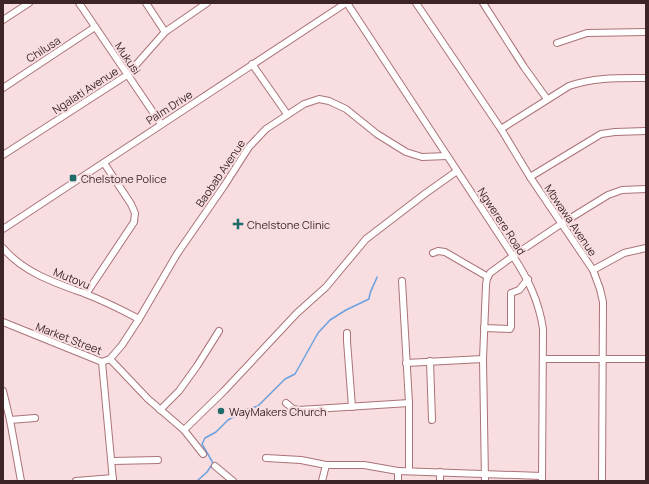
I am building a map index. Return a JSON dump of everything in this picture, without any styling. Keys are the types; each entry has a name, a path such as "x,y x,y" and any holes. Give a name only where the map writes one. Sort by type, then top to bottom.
{"street":[{"path":"3,20 29,3"},
{"name":"Mukusi","path":"79,3 126,75 161,124"},
{"path":"146,3 165,32"},
{"name":"Ngalati Avenue","path":"4,153 126,75 165,32 207,3"},
{"name":"Palm Drive","path":"3,229 346,3"},
{"name":"Ngwerere Road","path":"346,3 528,279 536,297 541,314 543,329 542,478"},
{"name":"Mbwawa Avenue","path":"416,3 501,129 561,224 593,270 600,288 603,302 602,481"},
{"path":"482,3 547,99"},
{"name":"Chilusa","path":"3,88 95,27"},
{"path":"557,43 579,35 593,32 646,32"},
{"path":"252,64 287,114"},
{"path":"501,129 569,86 581,82 610,78 646,78"},
{"name":"Baobab Avenue","path":"122,344 177,254 249,147 266,129 304,104 312,100 319,99 329,101 346,109 377,134 406,152 422,156 448,156"},
{"path":"530,177 601,134 646,131"},
{"path":"86,294 134,222 135,213 131,204 104,163"},
{"path":"184,430 297,313 326,287 360,244 407,207 457,171"},
{"path":"485,481 483,359 486,284 488,276 513,256 608,195 622,190 646,188"},
{"name":"Mutovu","path":"3,248 17,262 38,274 60,285 86,294 139,318"},
{"path":"593,270 624,253 646,248"},
{"path":"433,253 438,251 445,252 488,276"},
{"path":"484,328 510,329 512,327 511,292 520,290 528,279"},
{"path":"402,281 409,403 409,471"},
{"name":"Market Street","path":"3,322 102,362 110,360 122,344"},
{"path":"160,410 179,391 219,331"},
{"path":"347,333 347,354 352,406"},
{"path":"406,362 483,359"},
{"path":"543,359 646,359"},
{"path":"110,360 160,410 184,430 203,454"},
{"path":"430,361 432,420"},
{"path":"76,481 113,479 102,362"},
{"path":"3,391 21,481"},
{"path":"286,403 293,409 298,410 409,403"},
{"path":"10,420 35,418"},
{"path":"266,458 301,460 326,465 364,465 398,471 485,473 542,478"},
{"path":"112,461 158,460"},
{"path":"322,481 326,465"},
{"path":"215,466 233,481"},
{"path":"398,471 398,481"},
{"path":"440,472 440,481"}],"waterway":[{"path":"197,481 207,472 213,463 202,444 205,438 216,432 228,420 248,409 258,406 285,379 295,374 318,333 330,320 346,310 369,299 377,277"}],"place":[{"name":"Chelstone Police","path":"73,178"},
{"name":"Chelstone Clinic","path":"238,224"},
{"name":"WayMakers Church","path":"221,411"}]}
